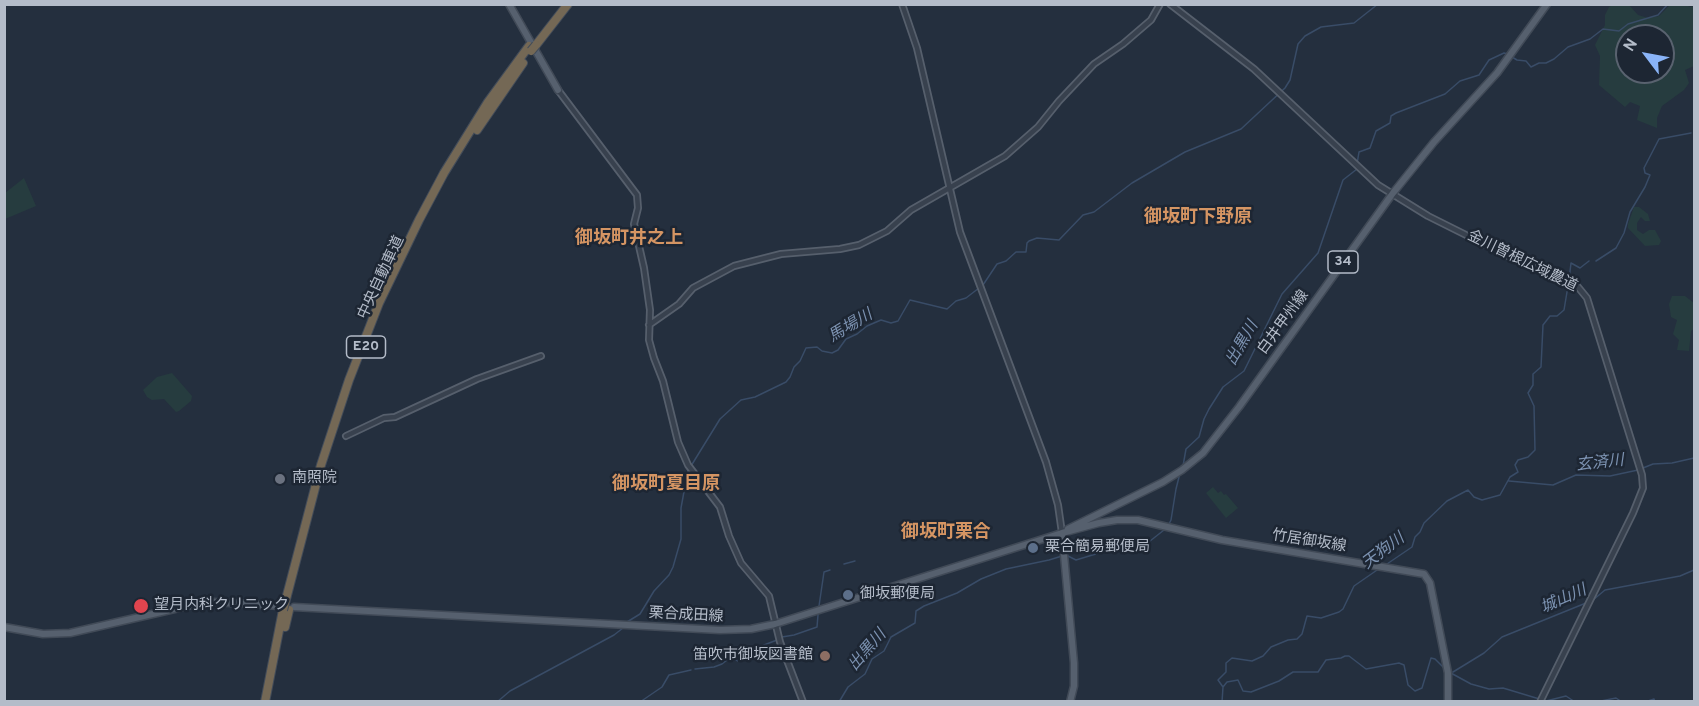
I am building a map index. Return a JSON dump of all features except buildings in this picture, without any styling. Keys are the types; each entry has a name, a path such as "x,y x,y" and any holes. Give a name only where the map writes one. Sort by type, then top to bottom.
{"highway":[{"name":"中央自動車道","path":"265,702 287,607 325,467 368,343 423,222 489,106 562,4"},
{"name":"中央自動車道","path":"533,45 568,4"},
{"name":"中央自動車道","path":"270,702 287,607"}],"main road":[{"path":"509,4 558,90"},
{"name":"白井甲州線","path":"1062,533 1180,471 1211,444 1393,194 1427,150 1510,55 1547,4"},
{"name":"竹居御坂線","path":"1062,533 1117,520 1138,520 1222,540 1421,573 1428,580 1448,671 1448,702"},
{"path":"1062,533 1074,663 1074,686 1070,702"},
{"name":"栗合成田線","path":"4,627 37,634 70,633 213,602 738,630 775,624 1062,533"}],"street":[{"path":"902,4 917,48 960,232 1046,462 1058,505 1062,533"},
{"path":"649,325 679,304 693,288 734,266 781,254 859,245 887,231 911,210 1005,156 1038,127 1059,100 1094,64 1123,44 1151,20 1160,4"},
{"name":"金川曽根広域農道","path":"1170,4 1254,69 1378,185 1428,216 1503,254 1578,287 1587,298 1639,467 1643,488 1541,700"},
{"path":"558,90 637,195 638,208 634,219 650,310 649,340 663,381 678,442 689,467 720,507 729,536 741,562 769,596 775,624 802,702"},
{"path":"346,436 477,379 541,356"}],"green space":[{"path":"1614,4 1629,5 1638,15 1648,18 1659,16 1670,5 1694,6 1694,66 1685,70 1689,83 1684,90 1662,106 1657,118 1657,128 1637,120 1640,106 1630,102 1625,107 1599,85 1600,56 1595,45 1605,25 1605,15 1609,7"},
{"path":"24,178 36,206 5,219 5,193"},
{"path":"1634,207 1639,207 1648,214 1650,221 1645,221 1641,217 1637,223 1637,230 1643,234 1649,230 1655,230 1661,241 1659,245 1645,246 1628,228"},
{"path":"1672,296 1685,296 1694,303 1694,329 1691,331 1689,351 1677,350 1679,340 1673,334 1677,320 1671,317 1669,304"},
{"path":"172,373 192,396 191,401 176,412 164,399 152,400 143,390 157,377"},
{"path":"1213,487 1218,493 1221,491 1224,495 1226,494 1238,508 1226,518 1206,493"}],"waterway":[{"name":"馬場川","path":"983,285 997,264 1006,261 1016,252 1026,252 1029,241 1037,238 1059,240 1083,215 1094,212 1132,183 1185,152 1241,129 1285,88 1290,80 1298,44 1305,36 1321,27 1354,23 1378,4"},
{"name":"出黒川","path":"1512,57 1526,61 1531,67 1539,63 1546,63 1568,47 1590,39 1603,29 1619,31 1628,24 1658,15 1668,4"},
{"name":"出黒川","path":"1689,4 1694,5"},
{"name":"出黒川","path":"1357,164 1359,152 1370,148 1376,131 1390,123 1391,116 1445,94 1460,81 1479,75 1489,60 1504,53 1508,54"},
{"name":"天狗川","path":"1596,261 1616,248 1624,233 1630,212 1650,175 1645,173 1644,168 1659,139 1691,133"},
{"name":"出黒川","path":"1183,466 1186,449 1199,437 1209,409 1223,387 1244,371 1282,294 1318,253 1343,180 1357,169"},
{"name":"天狗川","path":"1569,280 1571,263 1580,268 1589,261"},
{"name":"天狗川","path":"1384,566 1412,547 1424,523 1447,501 1468,490 1474,497 1482,500 1500,495 1510,477 1518,472 1515,465 1518,460 1528,457 1535,450 1534,406 1528,393 1533,385 1533,374 1541,367 1543,325 1550,316 1557,316 1564,310 1568,286"},
{"name":"馬場川","path":"691,466 720,419 741,400 755,397 786,382 806,348 817,347 822,351 832,353 838,350 846,339 867,326 881,320 891,323 898,321 910,300 947,309 979,288"},
{"name":"玄済川","path":"1643,468 1653,464 1694,458"},
{"name":"馬場川","path":"627,622 640,614 673,567 681,539 681,508 688,470"},
{"name":"玄済川","path":"1509,481 1553,485 1576,475 1610,476 1638,470"},
{"name":"出黒川","path":"1169,524 1180,473"},
{"name":"出黒川","path":"1066,555 1076,560 1109,550 1145,545 1164,530"},
{"name":"出黒川","path":"839,702 848,687 865,674 872,659 884,651 891,637 915,623 916,611 1006,569 1062,556"},
{"path":"844,564 855,561"},
{"name":"天狗川","path":"1223,687 1218,680 1226,672 1226,663 1232,658 1252,661 1263,656 1271,647 1297,639 1302,634 1307,616 1321,618 1339,612 1343,609 1354,586 1380,568"},
{"path":"819,606 824,572 830,570"},
{"name":"城山川","path":"1593,600 1605,590 1680,576 1694,570"},
{"name":"城山川","path":"1453,672 1484,653 1502,637 1586,603"},
{"path":"782,637 817,627 818,615"},
{"name":"馬場川","path":"497,702 510,691 623,628"},
{"path":"695,669 714,667 731,657 738,661 777,640"},
{"name":"玄済川","path":"1222,702 1223,687 1227,682 1238,680 1243,691 1251,692 1279,681 1293,672 1318,672 1326,660 1345,656 1349,656 1366,669 1399,663 1404,665 1408,685 1415,691 1422,688 1431,658 1445,669"},
{"path":"640,702 662,687 669,675 691,670"},
{"path":"1449,672 1471,684 1489,689 1503,688 1546,701 1566,696 1575,702"},
{"path":"1596,702 1616,698 1622,702"},
{"path":"1645,702 1654,699 1655,702"}],"place":[{"name":"南照院","path":"280,479"},
{"name":"栗合簡易郵便局","path":"1033,548"},
{"name":"御坂郵便局","path":"848,595"},
{"name":"望月内科クリニック","path":"141,606"},
{"name":"笛吹市御坂図書館","path":"825,656"}],"district":[{"name":"御坂町下野原","path":"1198,218"},
{"name":"御坂町井之上","path":"629,239"},
{"name":"御坂町夏目原","path":"666,485"},
{"name":"御坂町栗合","path":"946,533"}]}
